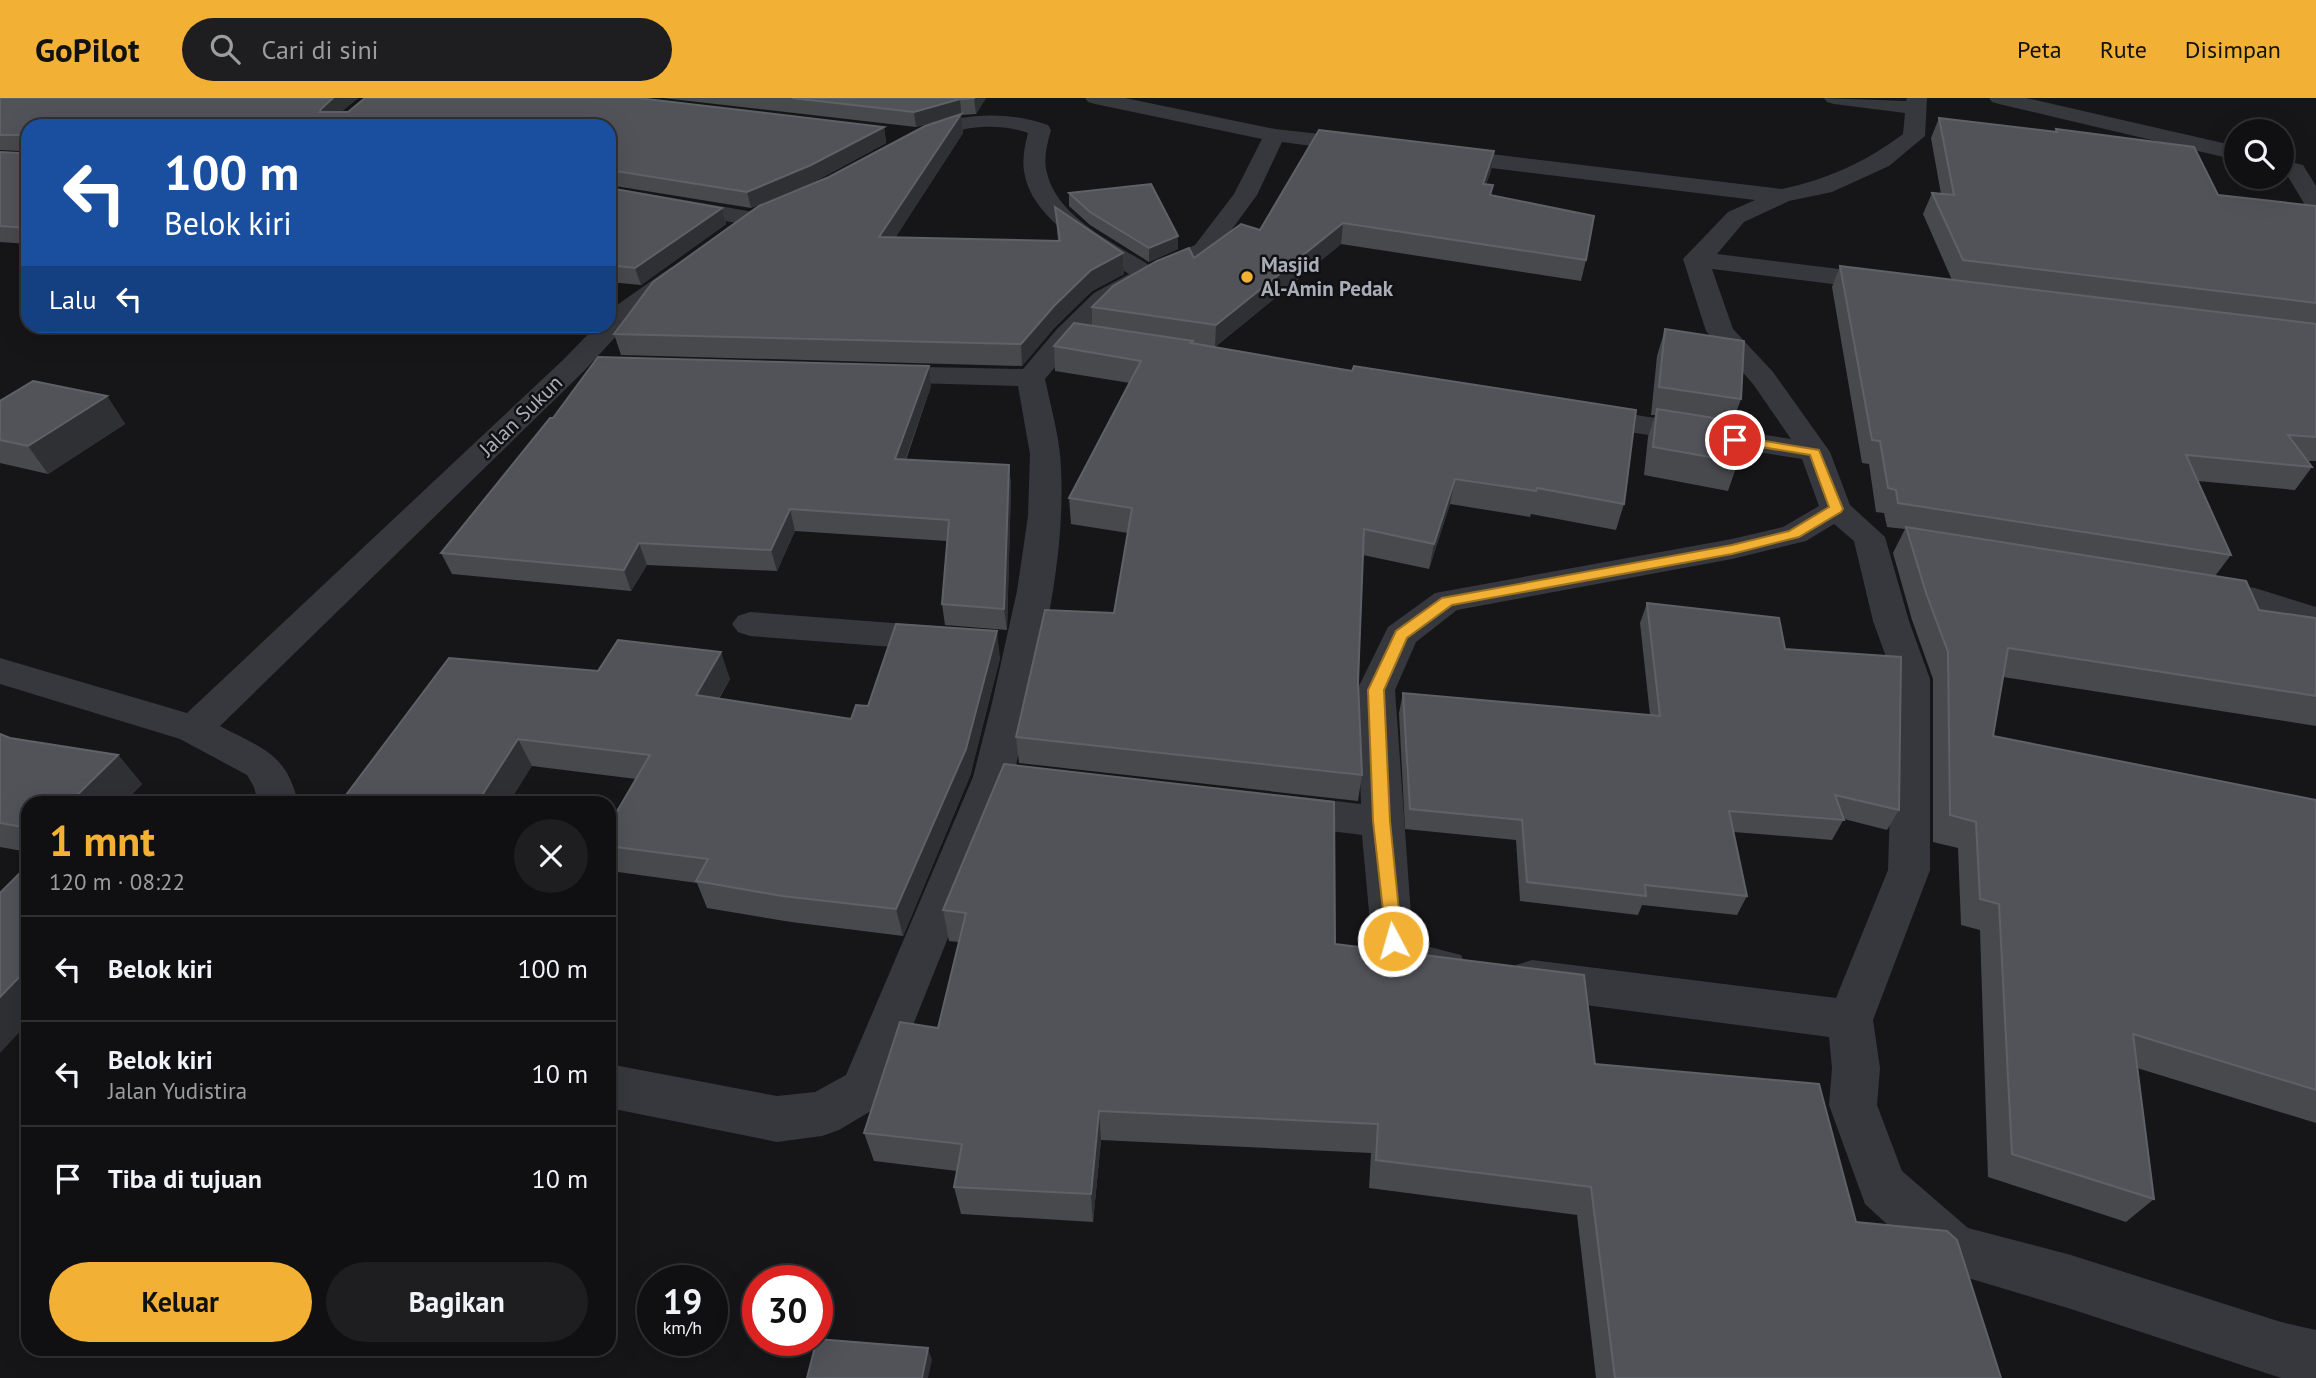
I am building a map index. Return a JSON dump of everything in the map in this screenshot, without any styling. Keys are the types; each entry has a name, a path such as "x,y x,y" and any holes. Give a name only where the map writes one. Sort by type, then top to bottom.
{"street":[{"path":"1095,98 1275,135 1385,149"},
{"path":"1696,258 1705,253 1736,217 1782,196 1824,187 1881,161 1914,136 1916,103 1834,98"},
{"path":"1999,98 2224,150"},
{"path":"901,141 932,131 973,123 1027,124 1040,130 1034,155 1037,180 1059,214 1147,275"},
{"path":"851,373 1031,378 1080,337 1103,299 1147,275 1204,250 1245,195 1275,135"},
{"path":"1426,153 1782,196"},
{"path":"2298,170 2316,205"},
{"name":"Jalan Sukun","path":"616,195 766,214 710,250 616,320"},
{"path":"1696,258 1914,287"},
{"path":"1696,258 1720,331 1763,378 1815,452 1836,509 1882,539 1891,621 1912,679 1909,870 1850,1020 1856,1068 1853,1105 1883,1187 1954,1250 2071,1282 2281,1350 2316,1358"},
{"name":"Jalan Sukun","path":"194,729 604,333"},
{"path":"574,365 616,366"},
{"path":"616,1087 777,1119 822,1114 864,1090 993,777 1001,644 1038,561 1046,476 1031,378"},
{"path":"1556,412 1815,452"},
{"path":"1836,509 1794,534 1732,549 1447,601 1401,635 1376,690 1382,821 1391,923 1398,953 1405,960 1418,964 1850,1020"},
{"path":"2172,586 2255,599 2316,619"},
{"path":"750,624 1001,644"},
{"path":"0,671 194,729 261,765 274,786 276,796"},
{"path":"993,777 1076,786"},
{"path":"1257,807 1382,821"}],"building":[{"path":"0,98 333,98 320,112 348,112 365,98 638,98 884,127 811,165 747,192 616,171 616,119 21,119 21,228 0,226 0,152 20,153 20,135 0,135"},
{"path":"792,98 975,98 960,99 914,112"},
{"path":"961,114 879,237 1060,241 1055,207 1123,253 1091,270 1054,306 1021,344 614,334 653,282 759,206 829,177 925,126"},
{"path":"1939,118 2057,132 2056,129 2194,147 2218,195 2316,206 2316,303 1963,260 1932,193 1954,195"},
{"path":"1319,130 1494,151 1483,184 1493,185 1490,195 1594,216 1586,260 1343,223 1216,325 1092,307 1113,286 1157,261 1189,248 1194,258 1241,224 1260,230"},
{"path":"1151,184 1178,236 1149,248 1090,212 1069,193"},
{"path":"616,189 722,208 635,268 616,266"},
{"path":"1840,266 2316,324 2316,437 2288,435 2312,467 2186,455 2231,555 1898,503 1896,490 1888,488 1880,441 1872,440"},
{"path":"1074,323 1193,341 1191,343 1352,371 1354,366 1636,410 1624,504 1537,488 1536,491 1455,479 1434,544 1364,529 1358,682 1362,775 1016,737 1045,610 1114,613 1132,508 1069,498 1141,361 1054,346"},
{"path":"1665,329 1744,341 1741,399 1659,387"},
{"path":"598,357 929,366 895,459 1009,465 1004,609 942,604 949,520 790,509 771,550 639,543 624,570 441,553 550,418 553,418"},
{"path":"33,381 107,396 28,446 0,440 0,401"},
{"path":"1657,409 1740,422 1738,462 1653,447"},
{"path":"1906,527 2246,581 2259,610 2316,620 2316,696 2008,648 1993,736 2316,800 2316,1090 2133,1034 2154,1199 2012,1154 1999,904 1980,899 1976,822 1950,815 1948,652"},
{"path":"1647,603 1779,618 1785,649 1901,657 1899,810 1835,795 1844,820 1729,811 1747,896 1645,885 1646,896 1527,882 1522,820 1410,809 1403,693 1660,716"},
{"path":"896,624 997,631 966,749 896,909 782,896 696,881 708,859 616,847 616,813 650,755 518,739 481,796 345,796 449,658 598,671 618,640 721,652 696,695 851,719 856,705 868,706"},
{"path":"0,734 10,738 118,755 76,796 21,796 21,827 0,823"},
{"path":"1004,764 1334,802 1335,944 1584,975 1595,1064 1819,1084 1856,1222 1947,1231 1957,1240 2001,1378 1615,1378 1591,1187 1376,1160 1378,1124 1099,1111 1091,1194 954,1187 962,1144 864,1133 900,1022 938,1028 966,913 943,910"},
{"path":"21,872 21,975 0,997 0,893"},
{"path":"833,1340 928,1348 922,1378 807,1378 813,1356 833,1356"}],"place":[{"name":"Masjid Al-Amin Pedak","path":"1247,277"}],"route":[{"path":"1393,941 1382,821 1376,690 1401,635 1447,601 1732,549 1794,534 1836,509 1815,452 1735,440"}]}
